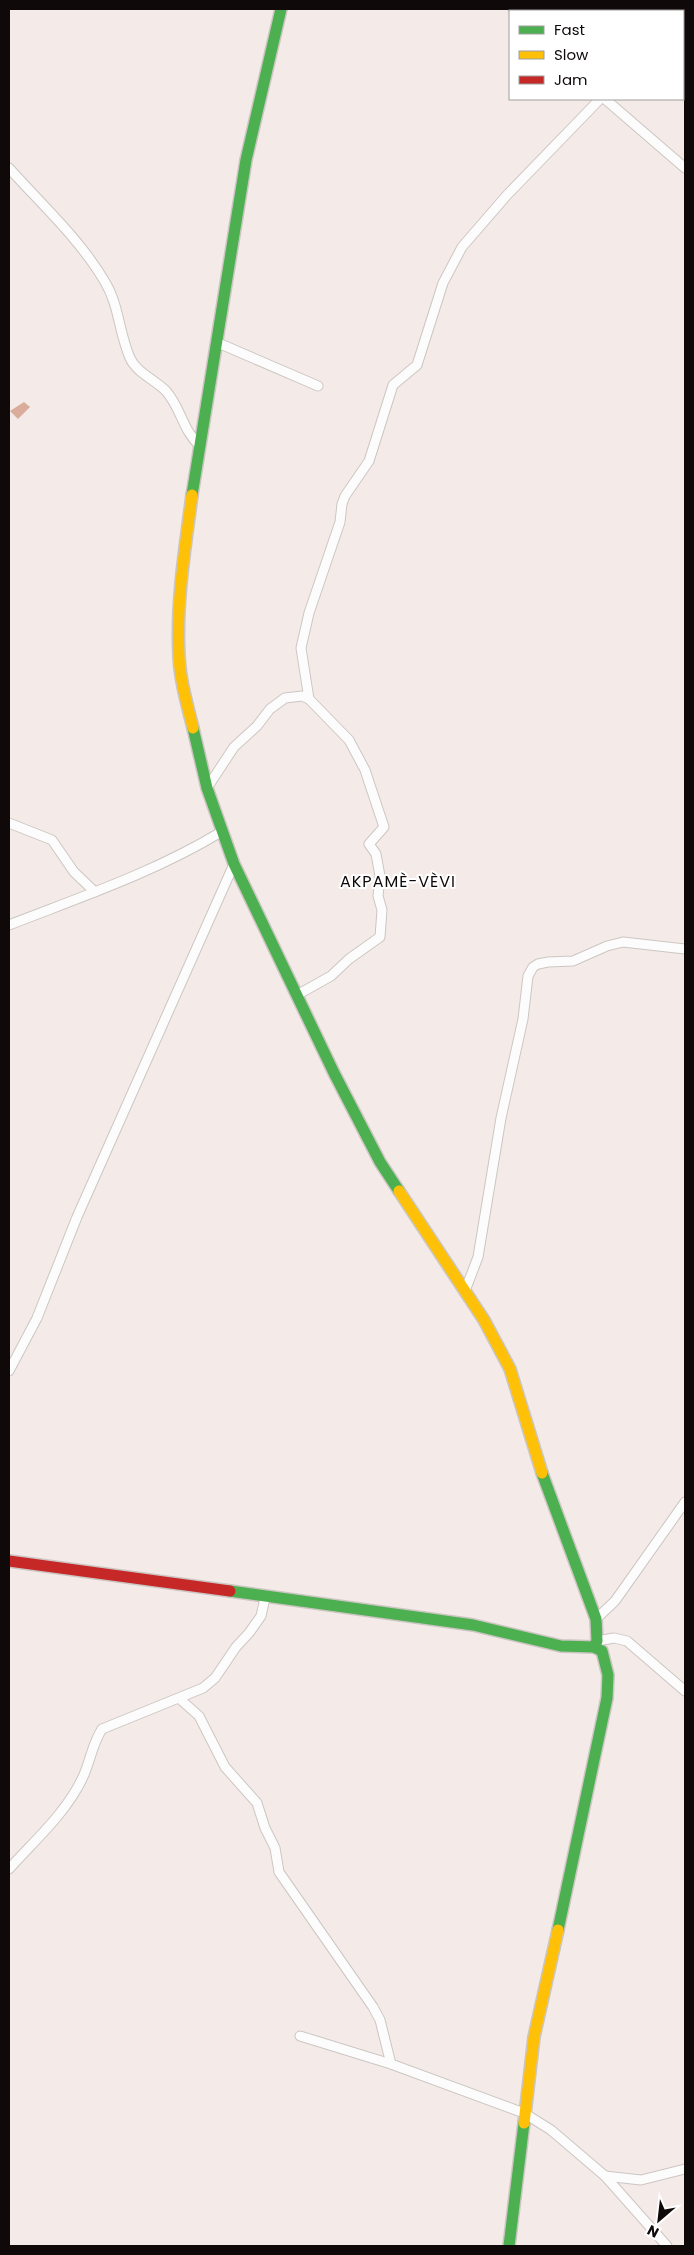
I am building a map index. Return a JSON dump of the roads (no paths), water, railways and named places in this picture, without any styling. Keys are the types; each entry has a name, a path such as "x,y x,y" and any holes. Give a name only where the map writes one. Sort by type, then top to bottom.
{"street":[{"path":"281,9 246,160 216,342 182,573 179,613 179,657 183,687 207,788 221,832 234,864 380,1162 484,1320 510,1369 551,1500 596,1619 596,1644 605,1657 608,1675 607,1698 582,1822 534,2037 509,2246"},
{"path":"297,995 332,976 349,959 380,937 382,910 378,896 380,876 376,854 369,844 384,827 362,763 349,740 308,698 301,648 309,612 340,522 342,504 345,496 368,461 393,385 417,364 443,283 462,247 508,195 599,100"},
{"path":"606,100 685,168"},
{"path":"9,168 94,265 106,283 115,304 124,344 131,360 167,392 188,434 200,446"},
{"path":"216,342 318,386"},
{"path":"207,788 234,747 279,701 293,696 308,698"},
{"path":"9,823 52,840 74,872 95,892"},
{"path":"9,925 150,870 192,850 221,832"},
{"path":"9,1370 37,1318 77,1217 234,864"},
{"path":"465,1292 478,1257 500,1118 523,1019 528,976 533,968 538,964 548,962 574,961 606,946 623,942 685,949"},
{"path":"596,1619 615,1601 685,1502"},
{"path":"9,1561 150,1579 265,1598 473,1625 561,1646 596,1644 614,1638 627,1641 684,1689"},
{"path":"9,1868 47,1829 73,1795 102,1729 180,1699 203,1688 215,1678 260,1616 265,1598"},
{"path":"180,1699 199,1716 226,1767 257,1803 265,1828 275,1848 279,1872 373,2007 380,2020 391,2064"},
{"path":"300,2036 391,2064 524,2113 552,2130 605,2176 667,2246"},
{"path":"605,2176 641,2180 685,2169"}],"district":[{"name":"AKPAMÈ-VÈVI","path":"398,881"}]}
